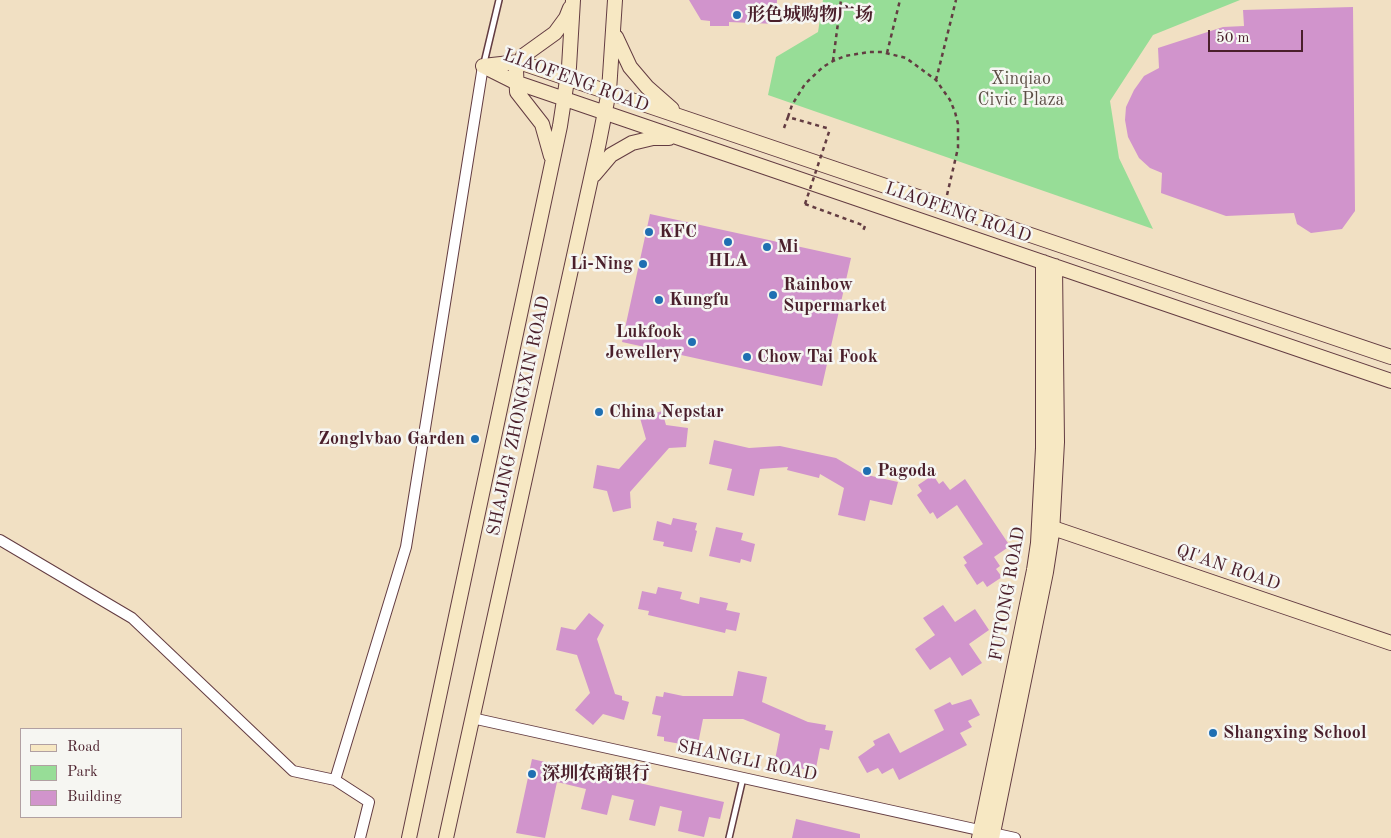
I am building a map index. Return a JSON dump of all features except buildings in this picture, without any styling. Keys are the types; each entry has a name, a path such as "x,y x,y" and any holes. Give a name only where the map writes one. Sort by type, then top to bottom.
{"street":[{"path":"552,163 549,143 542,124 522,101 517,92 515,82 519,62 529,51 555,33 566,18 573,0"},
{"name":"SHAJING ZHONGXIN ROAD","path":"409,838 565,99 573,0"},
{"name":"SHAJING ZHONGXIN ROAD","path":"446,838 604,113 608,91 615,0"},
{"path":"614,27 618,46 637,77 664,103 686,118"},
{"name":"LIAOFENG ROAD","path":"483,66 519,62 1391,357"},
{"name":"LIAOFENG ROAD","path":"483,66 515,82 604,113 1391,381"},
{"path":"334,780 406,547 483,66"},
{"path":"589,185 602,164 626,146 654,138 682,139"},
{"name":"FUTONG ROAD","path":"986,835 1046,572 1052,528 1057,442 1049,264"},
{"name":"FUTONG ROAD","path":"986,835 1038,543 1049,264"},
{"name":"QI'AN ROAD","path":"1052,528 1391,644"},
{"path":"0,540 132,618 292,772 334,780 368,802 360,838"},
{"name":"SHANGLI ROAD","path":"472,718 743,777 986,835 1015,838"}],"lane":[{"path":"483,66 499,0"},
{"path":"729,838 743,777"}],"path":[{"path":"834,61 841,0"},
{"path":"887,53 900,0"},
{"path":"936,80 956,0"},
{"path":"784,128 795,99 804,84 823,67 834,61 857,53 887,53 917,64 936,80 952,106 959,136 958,148 944,205"},
{"path":"788,117 830,129 805,204 864,226 863,231"}],"green space":[{"name":"Xinqiao Civic Plaza","path":"823,0 1240,0 1153,35 1110,101 1119,158 1153,229 768,95 776,57 818,32"}],"place":[{"name":"形色城购物广场","path":"737,15"},
{"name":"KFC","path":"649,232"},
{"name":"HLA","path":"728,242"},
{"name":"Mi","path":"767,247"},
{"name":"Li-Ning","path":"643,264"},
{"name":"Rainbow Supermarket","path":"773,295"},
{"name":"Kungfu","path":"659,300"},
{"name":"Lukfook Jewellery","path":"692,342"},
{"name":"Chow Tai Fook","path":"747,357"},
{"name":"China Nepstar","path":"599,412"},
{"name":"Zonglvbao Garden","path":"475,439"},
{"name":"Pagoda","path":"867,471"},
{"name":"Shangxing School","path":"1213,733"},
{"name":"深圳农商银行","path":"532,774"}]}
